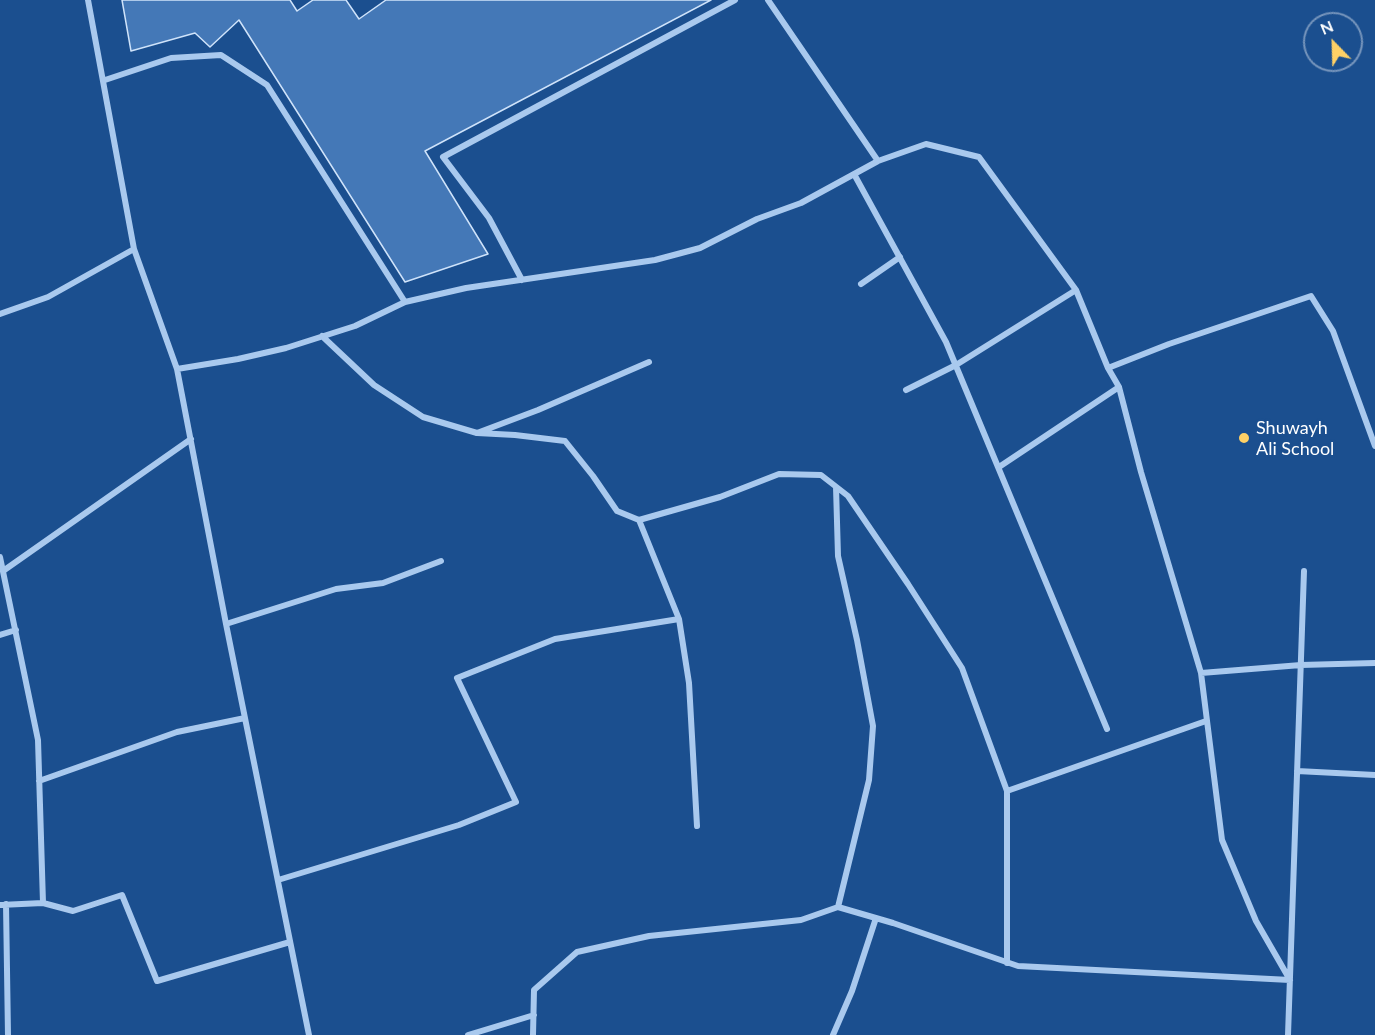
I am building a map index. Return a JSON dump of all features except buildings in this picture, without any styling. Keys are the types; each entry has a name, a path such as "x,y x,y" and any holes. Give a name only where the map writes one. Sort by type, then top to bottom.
{"street":[{"path":"88,0 105,81 134,249 177,369 309,1035"},
{"path":"522,280 489,218 443,158 735,0"},
{"path":"768,0 878,161"},
{"path":"105,81 171,58 221,55 267,85 405,302"},
{"path":"177,369 286,348 355,326 405,302 466,288 654,260 700,248 757,219 801,203 878,161 926,144 979,157 1076,290 1108,369 1119,387 1141,472 1201,673 1222,840 1256,921 1290,980"},
{"path":"854,174 946,342 1107,729"},
{"path":"0,314 48,297 134,249"},
{"path":"861,284 900,257"},
{"path":"906,390 956,365 1076,290"},
{"path":"1108,369 1169,344 1311,296 1333,331 1375,446"},
{"path":"322,336 374,385 423,417 477,433 565,441 617,511 639,520 720,497 779,474 821,475 848,496 962,668 1007,791 1007,963"},
{"path":"477,433 538,410 650,362"},
{"path":"999,467 1119,387"},
{"path":"3,571 191,439"},
{"path":"836,487 838,556 873,726 869,780 838,907"},
{"path":"639,520 679,619 690,683 697,826"},
{"path":"0,556 38,740 43,903"},
{"path":"226,624 336,589 383,583 441,561"},
{"path":"1288,1035 1304,571"},
{"path":"278,880 459,825 516,802 457,678 555,639 679,619"},
{"path":"0,635 15,630"},
{"path":"1201,673 1301,665 1375,663"},
{"path":"39,781 177,732 245,718"},
{"path":"1007,791 1206,721"},
{"path":"1297,771 1375,775"},
{"path":"8,1035 3,904 43,903 73,911 122,895 157,981 290,942"},
{"path":"533,1035 534,990 577,952 649,936 801,920 838,907 1018,966 1290,980"},
{"path":"833,1035 852,991 876,918"},
{"path":"468,1035 534,1015"}],"place":[{"name":"Shuwayh Ali School","path":"1244,438"}]}
